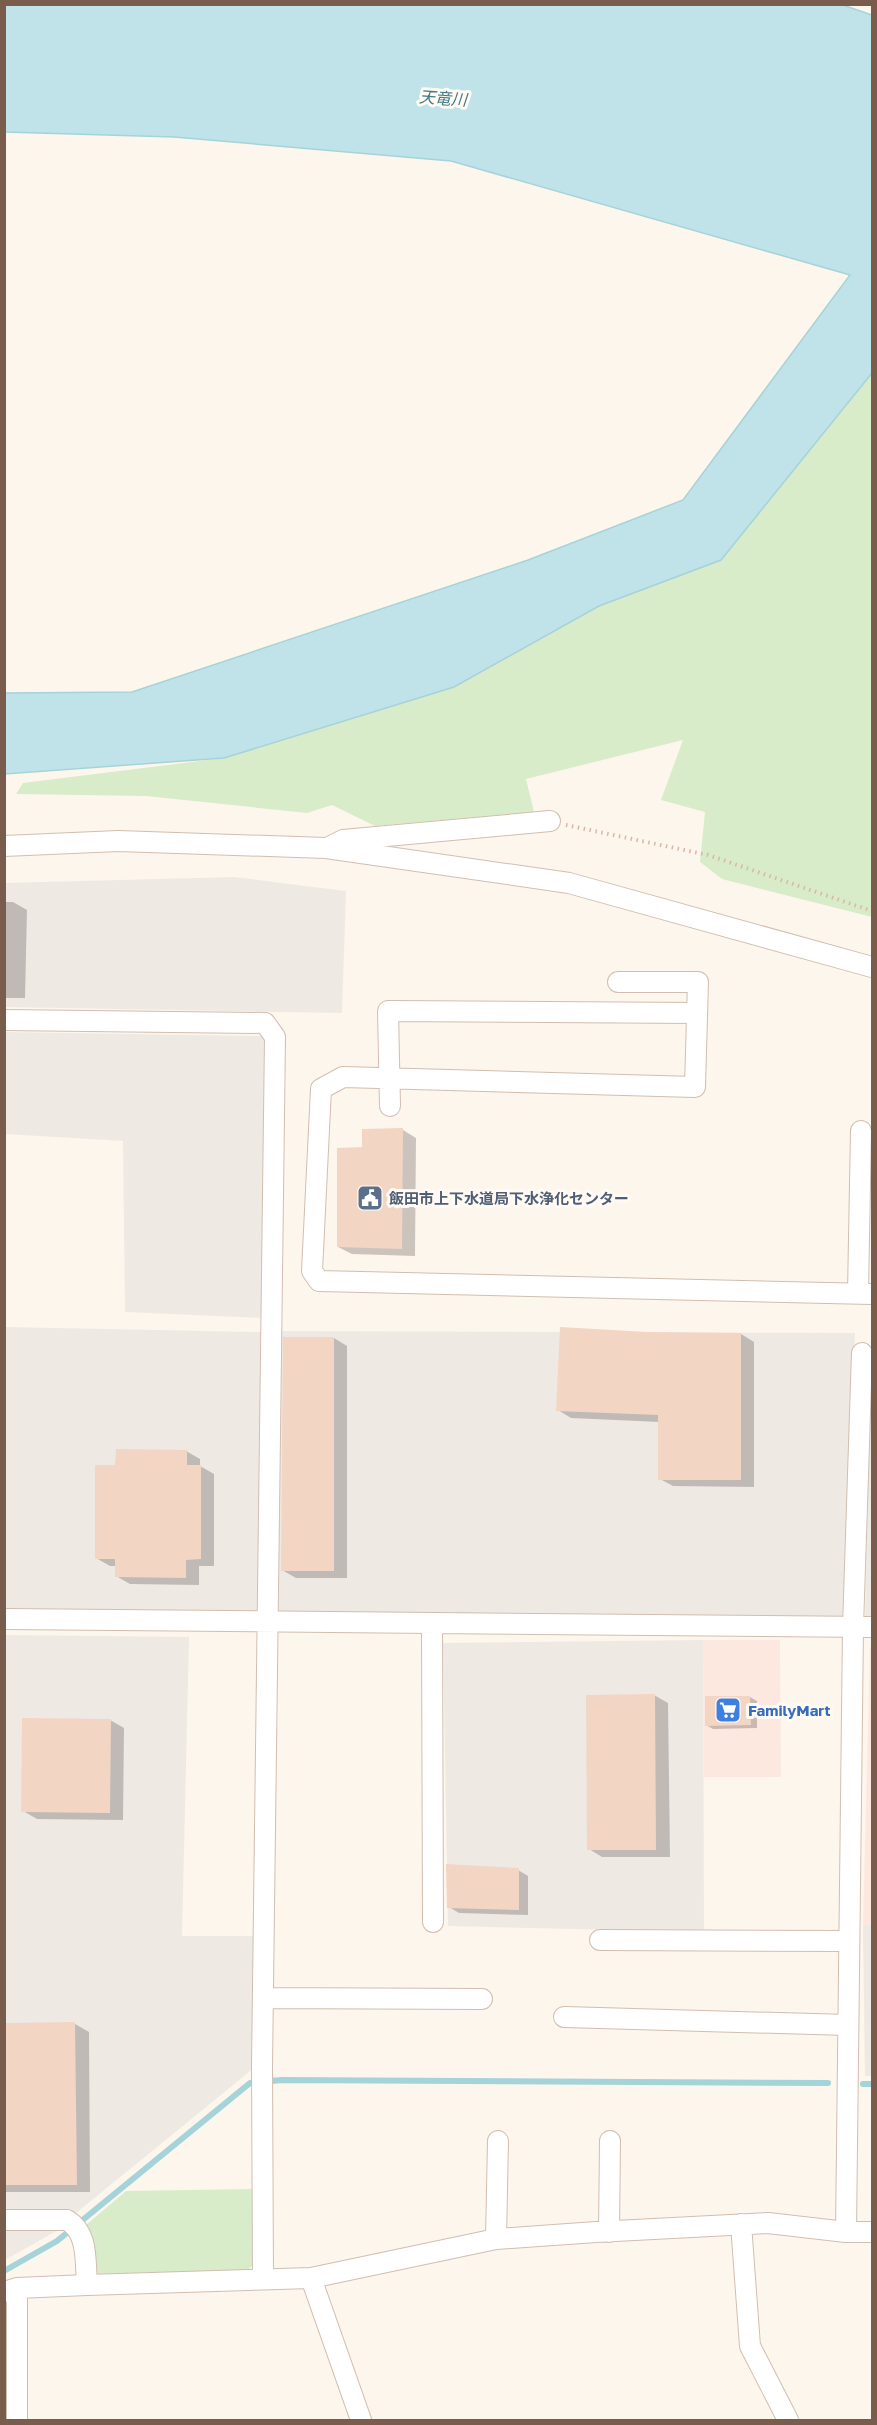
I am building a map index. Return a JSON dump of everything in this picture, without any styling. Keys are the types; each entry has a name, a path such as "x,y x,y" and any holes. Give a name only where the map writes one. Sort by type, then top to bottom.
{"street":[{"path":"326,848 344,840 550,821"},
{"path":"4,846 118,841 326,848 569,883 873,967"},
{"path":"618,982 698,982 695,1087 343,1077 321,1089 312,1271 319,1281 866,1294 861,1131"},
{"path":"390,1106 388,1011 697,1013"},
{"path":"4,1020 265,1023 275,1037 262,2066 264,2090 263,2279"},
{"path":"846,2232 849,1941 863,1627 862,1353"},
{"path":"4,1619 863,1627"},
{"path":"432,1624 433,1922"},
{"path":"600,1940 849,1941"},
{"path":"263,1998 482,1999"},
{"path":"564,2017 848,2025"},
{"path":"496,2240 498,2140"},
{"path":"609,2232 610,2141"},
{"path":"4,2220 67,2220 76,2228 87,2285"},
{"path":"16,2421 11,2290 87,2285 311,2278 496,2240 609,2232 768,2223 846,2232 873,2232"},
{"path":"741,2224 750,2346 788,2421"},
{"path":"311,2278 362,2421"}],"path":[{"path":"550,821 708,855 873,911"}],"shaded area":[{"path":"235,877 346,891 342,1013 5,1007 5,883"},
{"path":"4,1032 264,1036 263,1318 125,1312 123,1141 5,1134"},
{"path":"5,1327 262,1332 261,1615 5,1611"},
{"path":"279,1331 855,1333 846,1619 279,1614"},
{"path":"872,1333 872,1617 865,1617"},
{"path":"5,1635 189,1637 182,1936 258,1936 254,2068 76,2213 5,2211"},
{"path":"703,1640 780,1640 781,1777 704,1777"},
{"path":"703,1640 704,1932 448,1926 443,1643"},
{"path":"870,1647 872,1647 872,1925 863,1925"},
{"path":"863,1925 872,1925 872,2076 865,2076"},
{"path":"58,2230 5,2260 5,2231"}],"green space":[{"path":"872,373 872,917 722,879 700,862 705,812 661,800 683,740 526,779 534,812 375,826 332,805 307,813 146,796 16,794 23,783 224,758 454,687 599,606 721,560"},
{"path":"255,2189 255,2263 247,2271 91,2274 86,2225 126,2191"},
{"path":"4,2316 11,2318 9,2389 5,2391"}],"water":[{"name":"天竜川","path":"5,4 840,4 872,15 872,373 721,560 599,606 454,687 224,758 5,774 5,693 132,692 528,560 683,500 850,275 451,161 174,137 5,132"}],"building":[{"name":"飯田市上下水道局下水浄化センター","path":"403,1128 402,1249 337,1247 337,1148 362,1147 362,1129"},
{"path":"560,1327 647,1332 741,1333 741,1480 658,1480 658,1415 556,1411"},
{"path":"283,1337 334,1337 334,1571 281,1571"},
{"path":"116,1449 187,1450 187,1465 201,1465 201,1559 186,1560 186,1578 115,1577 115,1559 95,1559 95,1465 115,1465"},
{"path":"655,1694 656,1850 587,1850 586,1695"},
{"name":"FamilyMart","path":"705,1696 750,1696 751,1725 705,1726"},
{"path":"22,1718 111,1719 110,1813 21,1812"},
{"path":"446,1864 519,1868 519,1910 447,1908"},
{"path":"75,2022 77,2185 4,2185 4,2023"}],"waterway":[{"path":"4,2271 57,2241 250,2083 282,2080 828,2083"},
{"path":"863,2084 872,2084"}],"place":[{"name":"飯田市上下水道局下水浄化センター","path":"370,1198"},
{"name":"FamilyMart","path":"728,1710"}]}
